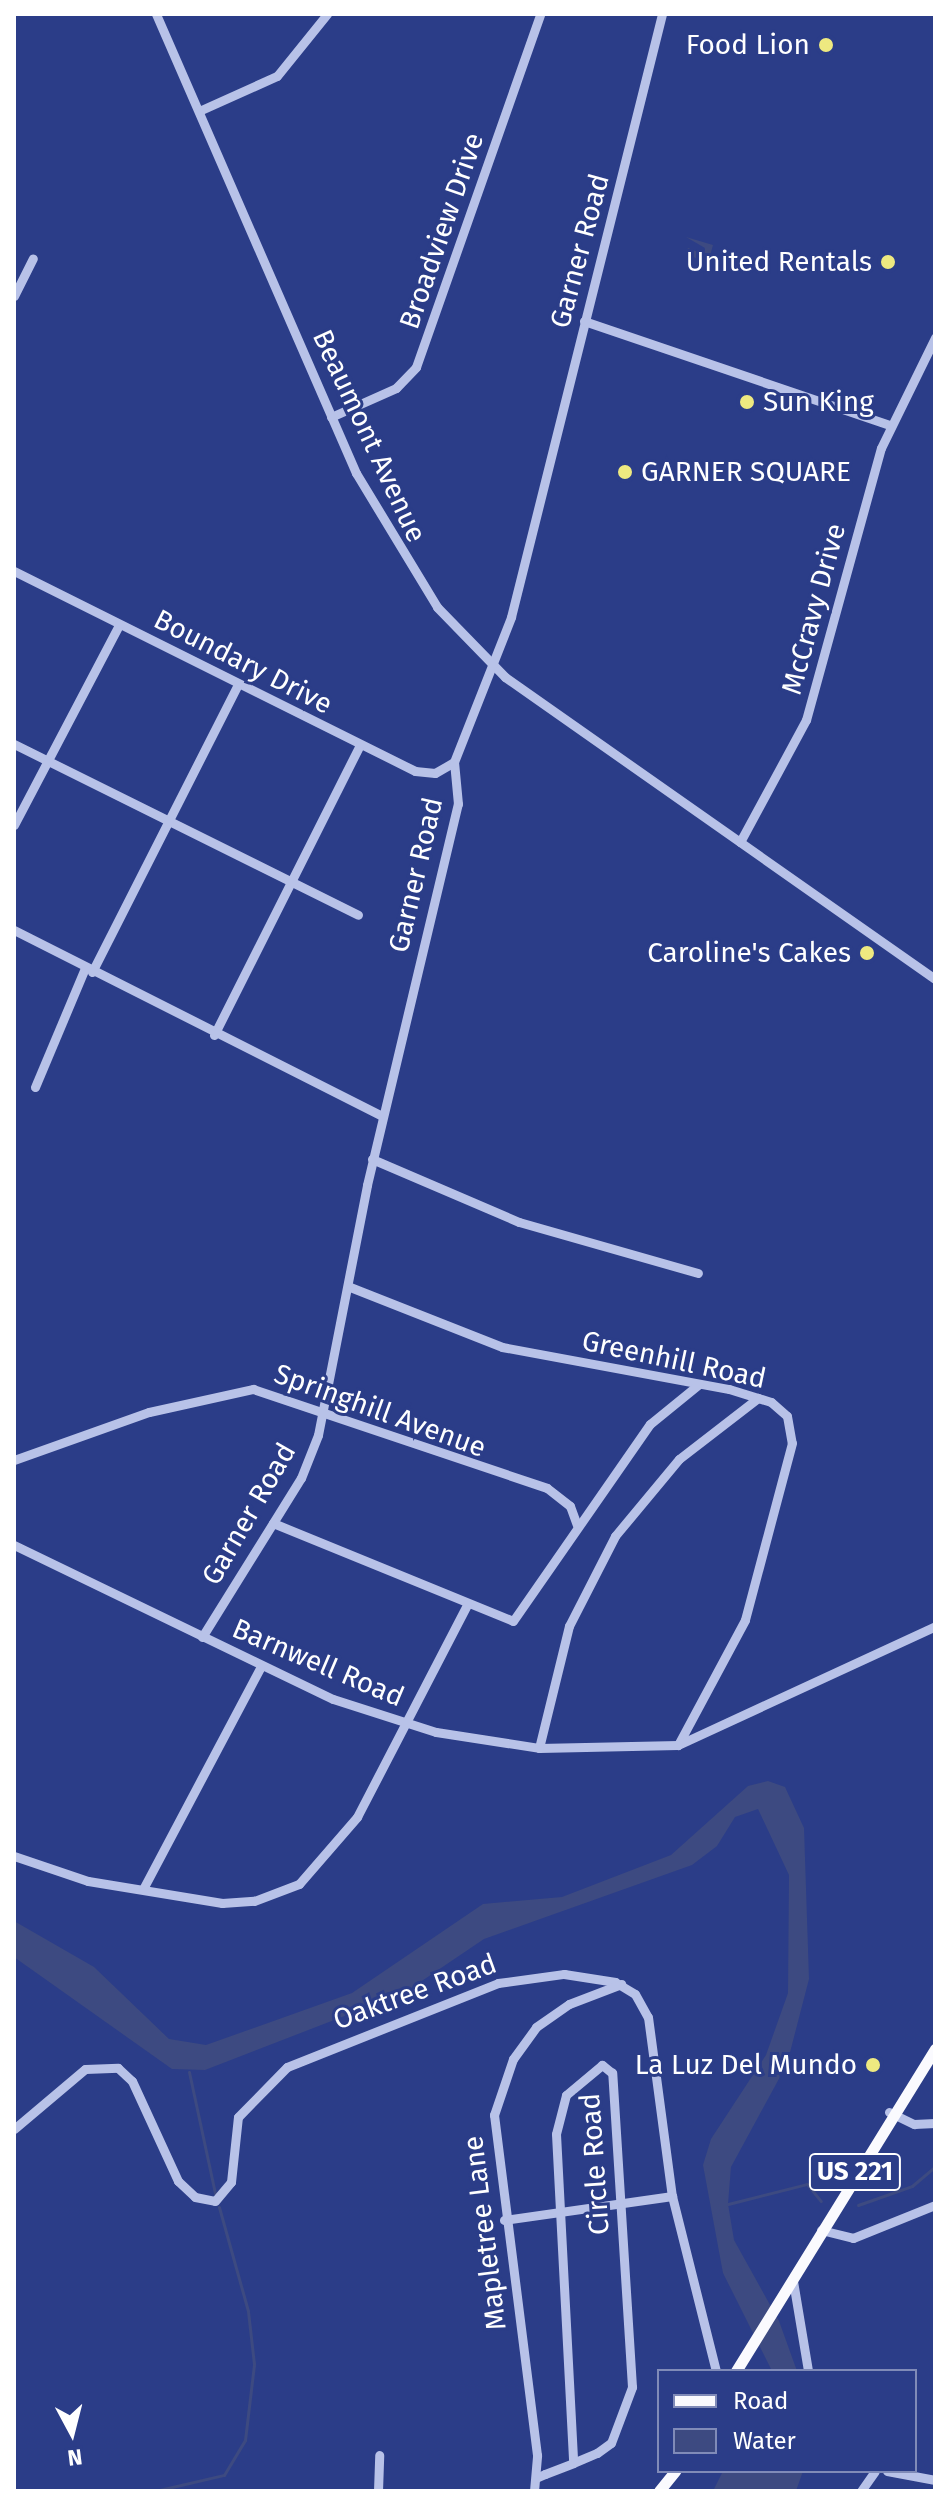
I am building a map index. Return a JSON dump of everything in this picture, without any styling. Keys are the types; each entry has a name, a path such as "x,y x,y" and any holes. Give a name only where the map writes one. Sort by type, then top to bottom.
{"main road":[{"name":"US 221","path":"737,2369 793,2281 889,2112 935,2049"},
{"path":"659,2491 673,2473"}],"street":[{"name":"Beaumont Avenue","path":"156,14 331,417 408,569 495,667 935,979"},
{"path":"199,111 277,76 327,14"},
{"name":"Broadview Drive","path":"331,417 396,388 416,367 540,14"},
{"name":"Garner Road","path":"202,1637 301,1478 325,1411 372,1159 458,804 454,762 495,667 662,14"},
{"path":"14,296 33,258"},
{"path":"584,321 889,425"},
{"name":"McCravy Drive","path":"740,842 817,689 889,425 935,338"},
{"name":"Boundary Drive","path":"14,571 420,773 454,762"},
{"path":"14,825 119,625"},
{"path":"35,1087 88,970 169,823 238,684"},
{"path":"14,744 291,885 358,915"},
{"path":"214,1035 360,745"},
{"path":"14,930 214,1035 383,1116"},
{"path":"372,1159 519,1222 698,1273"},
{"name":"Greenhill Road","path":"350,1287 502,1347 758,1398 776,1405 791,1425 788,1461 745,1620 678,1745"},
{"path":"273,1523 501,1620 519,1618 577,1525 602,1502 650,1424 699,1384"},
{"name":"Springhill Avenue","path":"14,1460 223,1390 268,1390 486,1473 547,1488 570,1506 577,1525"},
{"path":"539,1748 565,1636 615,1536 679,1459 758,1398"},
{"name":"Barnwell Road","path":"14,1545 261,1666 409,1724 539,1748 678,1745 935,1626"},
{"path":"14,1856 88,1881 238,1903 299,1884 344,1835 409,1724 467,1605"},
{"path":"143,1889 261,1666"},
{"name":"Oaktree Road","path":"14,2129 85,2069 118,2068 132,2081 178,2181 195,2197 215,2201 231,2182 238,2117 266,2082 300,2060 498,1983 577,1974 621,1984"},
{"path":"621,1984 648,2017 672,2196 715,2369"},
{"name":"Mapletree Lane","path":"534,2491 536,2478 492,2136 513,2059 552,2013 621,1984"},
{"name":"Circle Road","path":"536,2478 573,2463 611,2443 632,2387 612,2073 598,2065 574,2084 557,2121 573,2463"},
{"path":"889,2112 914,2124 935,2123"},
{"path":"504,2220 672,2196"},
{"path":"821,2230 853,2238 935,2205"},
{"path":"793,2281 808,2369"},
{"path":"378,2491 379,2455"},
{"path":"861,2491 874,2473"},
{"path":"898,2473 935,2480"}],"water":[{"path":"686,237 713,245 708,263 686,254 688,248 703,254 705,248"},
{"path":"768,1781 785,1787 804,1828 809,1979 787,2064 731,2167 728,2204 734,2240 779,2321 796,2369 771,2369 723,2273 703,2165 711,2139 766,2055 788,1993 789,1875 758,1809 735,1817 717,1846 692,1865 484,1939 404,1993 205,2070 172,2069 14,1957 14,1921 94,1967 169,2039 206,2045 352,1993 483,1904 562,1897 671,1855 748,1786"},
{"path":"722,2473 802,2473 796,2491 713,2491"}],"waterway":[{"path":"189,2072 215,2193"},
{"path":"858,2205 912,2186 935,2167"},
{"path":"728,2204 807,2184 821,2201"},
{"path":"155,2491 224,2475 245,2440 254,2364 248,2311 219,2207"}],"place":[{"name":"Food Lion","path":"826,45"},
{"name":"United Rentals","path":"888,262"},
{"name":"Sun King","path":"747,402"},
{"name":"GARNER SQUARE","path":"625,472"},
{"name":"Caroline's Cakes","path":"867,953"},
{"name":"La Luz Del Mundo","path":"873,2065"}]}
